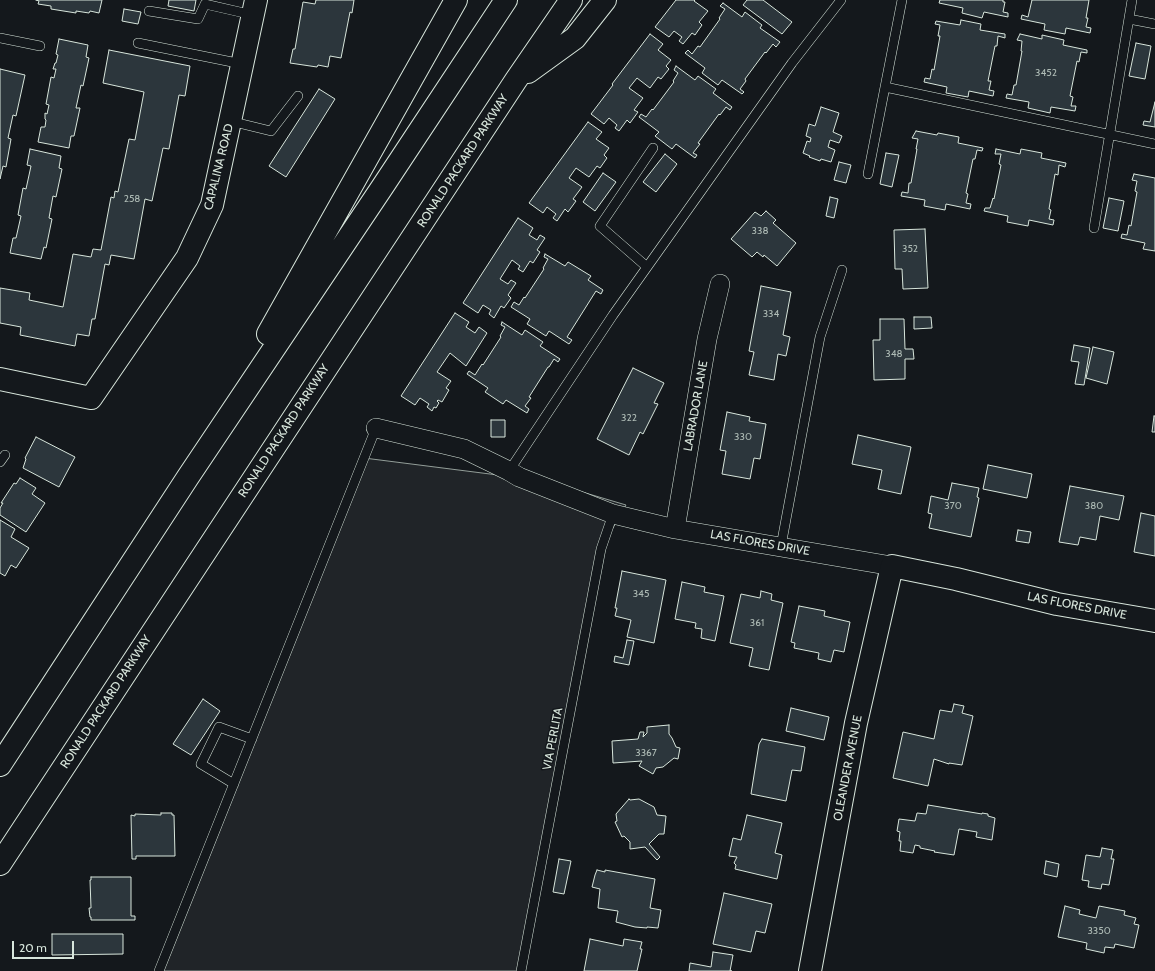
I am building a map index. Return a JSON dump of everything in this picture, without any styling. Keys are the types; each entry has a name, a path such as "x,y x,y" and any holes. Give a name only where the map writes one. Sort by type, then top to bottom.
{"main road":[{"path":"188,476 456,0"},
{"path":"0,765 188,476 388,179 506,0"},
{"name":"RONALD PACKARD PARKWAY","path":"0,864 516,80 571,0"},
{"path":"516,80 575,38 605,0"},
{"name":"CAPALINA ROAD","path":"0,379 91,398 187,258 212,205 254,8"},
{"name":"LAS FLORES DRIVE","path":"892,566 956,579 1057,604 1155,621"},
{"name":"OLEANDER AVENUE","path":"810,971 856,723 892,566"}],"street":[{"name":"LABRADOR LANE","path":"675,528 707,339 720,284"},
{"name":"LAS FLORES DRIVE","path":"376,428 464,449 519,477 613,514 675,528 892,566"}],"lane":[{"path":"509,471 613,314 787,70 841,0"},
{"path":"868,174 902,0"},
{"path":"1094,228 1132,0"},
{"path":"149,11 198,19 205,4 254,8"},
{"path":"1129,19 1155,24"},
{"path":"0,38 40,46"},
{"path":"138,43 242,64"},
{"path":"885,87 1155,144"},
{"path":"230,121 271,131 298,96"},
{"path":"647,267 600,226 652,148"},
{"path":"781,546 820,337 842,270"},
{"path":"160,971 376,428"},
{"name":"VIA PERLITA","path":"521,971 601,549 613,514"},
{"path":"234,784 201,764 219,728 252,738"}],"shaded area":[{"path":"364,458 545,481 626,505 601,549 521,971 156,971"}],"building":[{"path":"36,0 102,0 99,13 90,11 89,13 76,11 76,13 51,9 51,6 38,4 39,1"},
{"path":"169,0 196,0 194,11 168,6"},
{"path":"316,0 354,0 352,13 350,12 341,58 330,56 328,67 290,63 293,49 295,49 303,2 315,4"},
{"path":"676,0 695,0 694,1 708,11 699,22 702,25 695,35 692,33 683,44 679,41 682,37 674,31 669,37 655,27"},
{"path":"747,0 763,0 792,22 782,34 743,5"},
{"path":"940,0 1003,0 1003,2 1005,2 1003,12 1008,13 1008,17 984,12 982,18 962,13 963,8 939,3"},
{"path":"1032,0 1089,0 1086,27 1091,28 1090,33 1066,28 1065,34 1044,30 1045,24 1021,19 1022,15 1028,17"},
{"path":"723,3 742,17 745,12 762,25 760,28 780,42 776,47 773,44 766,53 765,52 745,79 746,81 740,89 744,92 742,94 722,80 718,85 702,73 705,68 685,53 688,50 692,54 698,46 700,47 720,19 719,18 725,9 720,6"},
{"path":"124,9 141,12 138,24 122,21"},
{"path":"961,20 981,24 980,30 1005,34 1005,38 998,36 988,81 991,81 989,90 994,91 993,96 969,91 968,97 946,93 947,87 924,82 925,78 930,79 932,69 934,70 940,36 938,36 940,25 935,24 936,21 960,25"},
{"path":"650,34 663,44 658,50 671,60 666,66 669,69 661,79 658,77 650,88 637,78 629,88 643,98 634,110 638,112 630,123 627,120 619,131 615,128 617,125 609,118 604,124 591,114"},
{"path":"1020,34 1042,39 1042,35 1064,40 1063,45 1087,50 1087,53 1081,52 1079,62 1077,61 1070,96 1073,97 1071,106 1076,106 1075,111 1051,107 1050,113 1028,108 1029,102 1006,98 1007,94 1012,95 1014,85 1016,85 1022,51 1022,41 1017,40"},
{"path":"59,39 88,45 86,57 89,58 83,86 81,85 76,108 80,108 74,136 71,136 69,148 38,142 41,127 45,127 45,113 47,114 49,105 46,104 51,77 54,78 56,69 53,69 58,55 56,54"},
{"path":"1136,43 1151,46 1145,79 1129,76"},
{"path":"109,50 190,66 185,96 179,95 169,149 163,148 152,201 145,199 134,259 111,255 109,265 105,264 95,319 92,319 89,336 77,334 75,346 20,335 21,327 0,323 0,288 30,293 29,300 63,307 73,254 91,257 93,249 101,250 111,197 114,198 115,191 118,192 129,139 135,140 144,92 103,83"},
{"path":"676,66 695,80 698,76 716,89 713,93 732,107 730,110 726,107 720,115 719,114 698,143 700,144 693,153 697,155 695,158 676,144 672,149 655,136 659,132 639,117 641,114 646,117 652,109 653,110 674,82 673,81 678,73 674,70"},
{"path":"0,69 25,75 16,116 13,115 8,138 11,139 6,167 3,166 0,179"},
{"path":"319,89 335,99 286,177 269,166"},
{"path":"1155,102 1155,127 1143,125 1144,121 1150,122"},
{"path":"821,107 839,113 833,132 842,136 839,143 830,140 828,147 835,150 831,162 821,159 820,161 803,153 807,141 810,142 811,138 806,136 809,124 815,126"},
{"path":"588,122 602,132 596,139 609,148 604,155 607,158 600,168 597,166 589,177 576,168 569,178 582,187 573,199 576,201 568,212 565,209 557,221 553,218 556,214 547,207 543,213 529,203"},
{"path":"916,131 959,137 958,143 983,148 982,151 977,150 975,159 973,159 966,193 968,194 966,203 971,204 970,209 946,204 945,210 924,206 925,200 901,196 902,192 908,193 909,183 911,183 918,139 912,138"},
{"path":"30,149 61,156 59,168 62,169 56,197 53,196 49,218 52,219 46,248 44,247 41,259 10,253 13,238 16,238 21,216 18,215 23,188 26,189 31,166 27,165"},
{"path":"996,149 1020,154 1021,149 1042,153 1041,158 1066,163 1065,167 1059,165 1058,175 1055,174 1049,209 1051,210 1049,219 1054,220 1053,225 1029,220 1028,226 1007,222 1008,216 984,211 985,208 990,208 993,198 994,199 1001,165 999,164 1001,154 995,154"},
{"path":"886,153 899,155 892,187 880,184"},
{"path":"665,154 677,164 656,192 643,182"},
{"path":"839,162 851,165 846,183 834,180"},
{"path":"603,173 616,182 595,211 583,202"},
{"path":"1134,174 1155,178 1155,251 1143,249 1145,243 1121,238 1122,234 1127,235 1129,225 1131,226 1137,192 1135,191 1137,181 1132,180"},
{"path":"830,197 838,199 834,218 826,216"},
{"path":"1109,198 1124,201 1118,231 1103,228"},
{"path":"766,211 776,220 773,223 796,243 777,266 764,255 763,257 757,252 752,257 731,239 755,212 761,216"},
{"path":"518,218 533,228 529,235 537,240 540,235 545,238 537,250 540,252 533,263 530,261 523,272 518,269 520,266 512,260 500,279 508,284 511,280 516,283 508,295 511,298 504,308 501,306 494,318 489,314 491,310 483,305 478,313 463,303"},
{"path":"925,229 928,288 903,289 902,269 895,269 894,230"},
{"path":"545,254 565,266 568,262 591,276 588,280 603,290 601,294 596,291 567,337 572,340 569,344 549,331 546,336 527,324 530,319 511,307 514,302 519,305 544,269 543,268 548,259 544,257"},
{"path":"761,286 791,292 783,335 790,337 786,356 778,354 774,380 749,375 754,352 749,351"},
{"path":"455,313 469,322 466,327 475,333 479,327 487,333 466,366 450,353 437,372 451,381 446,388 449,390 442,402 437,401 439,403 432,411 427,407 429,404 420,398 415,405 401,396"},
{"path":"914,317 931,317 932,328 914,329"},
{"path":"880,319 904,319 905,349 913,349 914,359 905,359 905,379 874,380 873,340 880,340"},
{"path":"502,322 522,335 525,330 543,342 540,346 560,359 558,362 554,359 529,397 531,398 525,406 529,409 527,413 506,400 503,404 485,392 488,388 467,374 469,371 475,375 482,364 483,365 501,337 500,336 505,327 501,325"},
{"path":"1074,345 1090,348 1084,385 1075,384 1079,362 1071,361"},
{"path":"1093,347 1114,352 1107,384 1086,378"},
{"path":"633,368 664,383 654,403 658,404 643,434 640,432 629,455 597,439"},
{"path":"727,412 750,417 749,421 766,424 760,459 754,458 750,479 722,474 726,451 720,450"},
{"path":"1154,416 1155,432 1152,432"},
{"path":"491,420 505,420 505,437 491,437"},
{"path":"858,435 911,447 901,494 878,489 882,470 852,464"},
{"path":"36,437 75,457 59,487 23,468 25,458"},
{"path":"988,465 1032,474 1027,498 983,489"},
{"path":"20,478 36,488 32,494 45,503 26,532 0,515 0,508 3,503 1,503 14,483 16,484"},
{"path":"952,483 979,488 977,497 979,498 971,537 929,528 932,514 928,513 931,496 948,500"},
{"path":"1070,486 1124,496 1119,520 1100,516 1096,540 1080,537 1078,545 1059,542"},
{"path":"1141,513 1155,516 1155,556 1134,552"},
{"path":"0,520 15,529 11,537 29,548 16,568 11,565 5,576 0,573"},
{"path":"1018,530 1031,532 1029,543 1016,541"},
{"path":"622,571 666,580 654,643 627,637 631,620 615,616 617,608 615,608"},
{"path":"682,582 705,587 704,592 724,596 715,641 701,638 702,629 695,628 696,623 675,619"},
{"path":"761,591 772,594 771,600 783,603 769,670 749,666 753,648 730,643 741,594 760,598"},
{"path":"799,606 825,611 824,616 850,622 844,652 834,650 831,662 818,659 819,653 794,648 795,643 791,642"},
{"path":"627,640 634,641 629,665 614,662 615,656 623,658"},
{"path":"203,699 220,711 191,755 173,744"},
{"path":"954,704 964,706 962,713 973,716 962,765 949,764 934,759 928,786 893,778 903,732 934,739 940,710 952,712"},
{"path":"791,708 829,717 824,740 786,731"},
{"path":"669,725 669,734 676,747 680,748 678,759 674,758 663,767 656,768 653,774 639,766 642,761 613,763 612,741 638,739 640,732 644,732 643,737 647,733 647,727"},
{"path":"762,739 805,747 801,771 792,770 786,801 751,794 759,744"},
{"path":"629,799 639,799 654,807 657,815 666,816 664,834 659,834 649,844 660,857 657,860 645,847 630,849 630,842 624,836 622,837 615,822 617,821 616,814"},
{"path":"928,805 988,814 988,816 995,818 992,840 976,837 977,832 959,829 954,855 934,852 935,851 920,848 920,846 915,845 913,853 900,851 900,832 897,831 899,819 915,821 917,813 926,814"},
{"path":"161,813 172,813 172,815 174,815 175,856 136,856 136,859 132,859 131,815 161,815"},
{"path":"747,815 782,823 775,853 782,855 777,879 735,869 736,865 734,863 737,857 729,856 733,838 741,840"},
{"path":"1102,848 1113,850 1111,859 1114,859 1109,885 1102,884 1101,889 1088,887 1089,881 1082,880 1086,855 1100,857"},
{"path":"559,859 571,861 564,894 553,892"},
{"path":"1046,861 1059,864 1057,877 1044,874"},
{"path":"597,870 605,872 605,870 655,879 650,908 661,910 658,928 635,927 616,922 618,911 598,908 600,889 592,887"},
{"path":"91,877 131,877 131,916 135,916 135,920 91,920 89,908 91,908"},
{"path":"724,893 772,904 765,933 756,931 751,952 713,944"},
{"path":"1065,906 1080,910 1079,914 1096,918 1099,906 1125,911 1124,915 1136,918 1134,924 1139,925 1134,948 1115,944 1114,948 1105,947 1104,953 1086,949 1087,943 1058,937"},
{"path":"52,934 123,934 123,954 52,955"},
{"path":"590,939 623,946 624,939 642,942 637,971 584,971"},
{"path":"713,952 733,955 730,971 689,971 690,963 711,967"}]}
